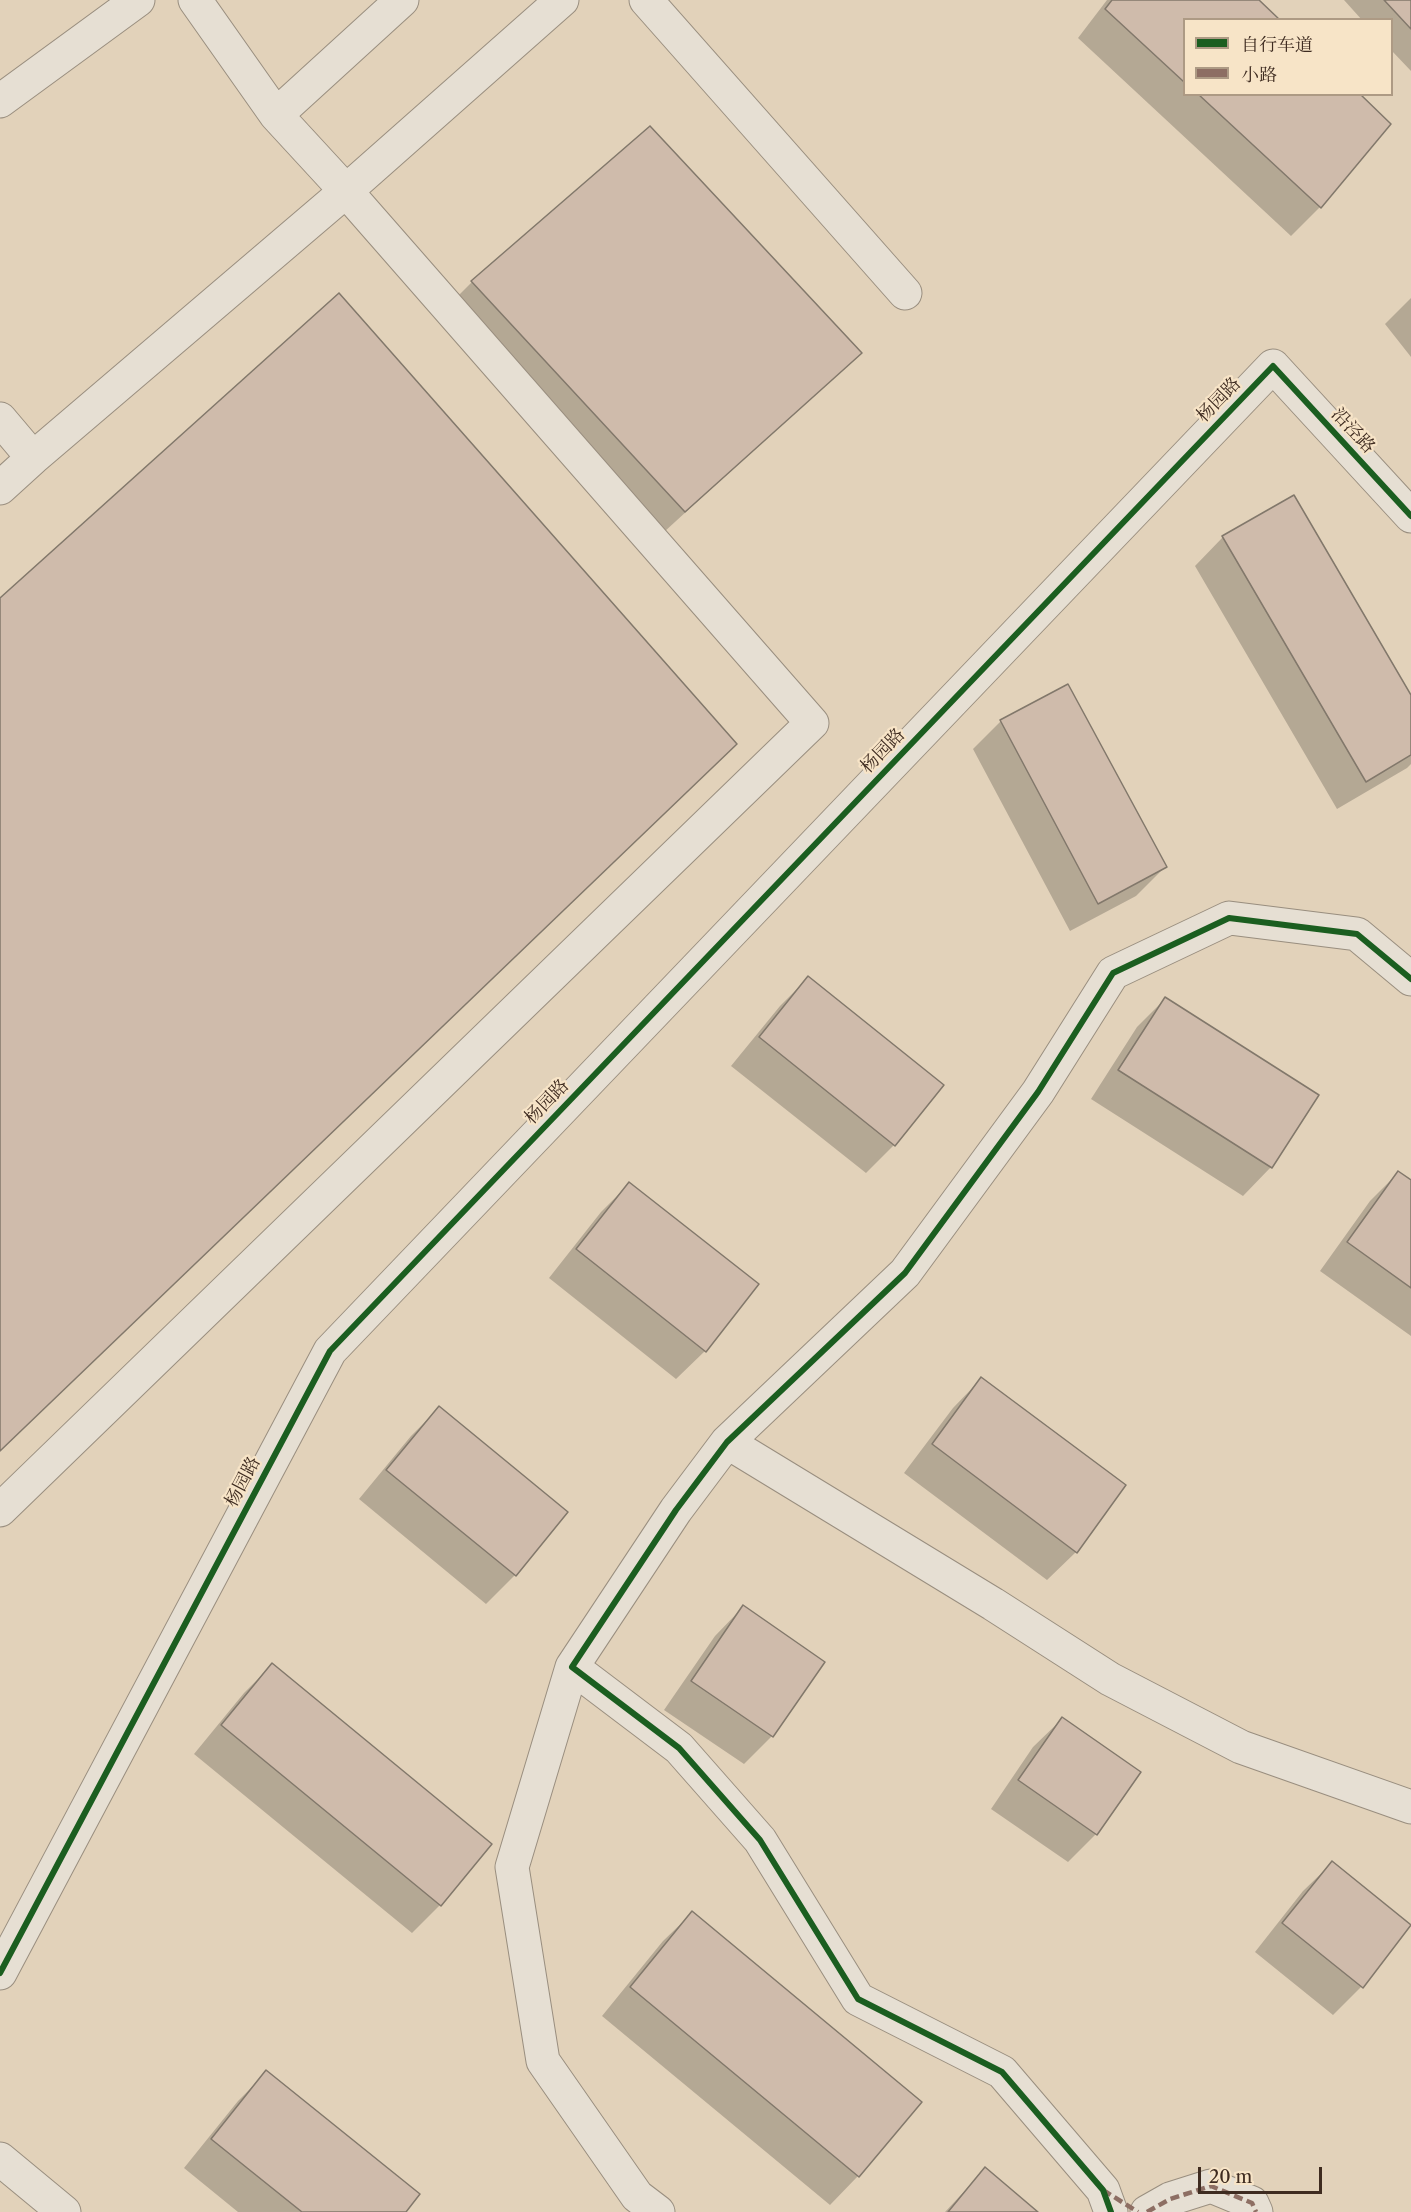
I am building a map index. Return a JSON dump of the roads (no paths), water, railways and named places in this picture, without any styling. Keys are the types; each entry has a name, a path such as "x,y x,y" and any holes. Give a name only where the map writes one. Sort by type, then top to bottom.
{"street":[{"path":"0,101 138,0"},
{"path":"0,1510 812,723 346,190 276,115 195,0"},
{"path":"276,115 402,0"},
{"path":"0,488 346,190 562,0"},
{"path":"646,0 905,292"},
{"name":"沿泾路","path":"1273,366 1411,516"},
{"name":"杨园路","path":"0,1973 330,1351 1273,366"},
{"path":"0,419 33,458"},
{"path":"658,2212 637,2196 543,2061 512,1867 572,1667 676,1510 727,1442 904,1273 1038,1092 1113,973 1229,918 1357,934 1411,979"},
{"path":"727,1442 993,1604 1110,1679 1241,1748 1411,1808"},
{"path":"572,1667 679,1748 760,1840 858,1999 1002,2072 1107,2201 1138,2212"},
{"path":"0,2159 64,2212"},
{"path":"1147,2212 1170,2199 1211,2186 1252,2203 1257,2212"}]}
